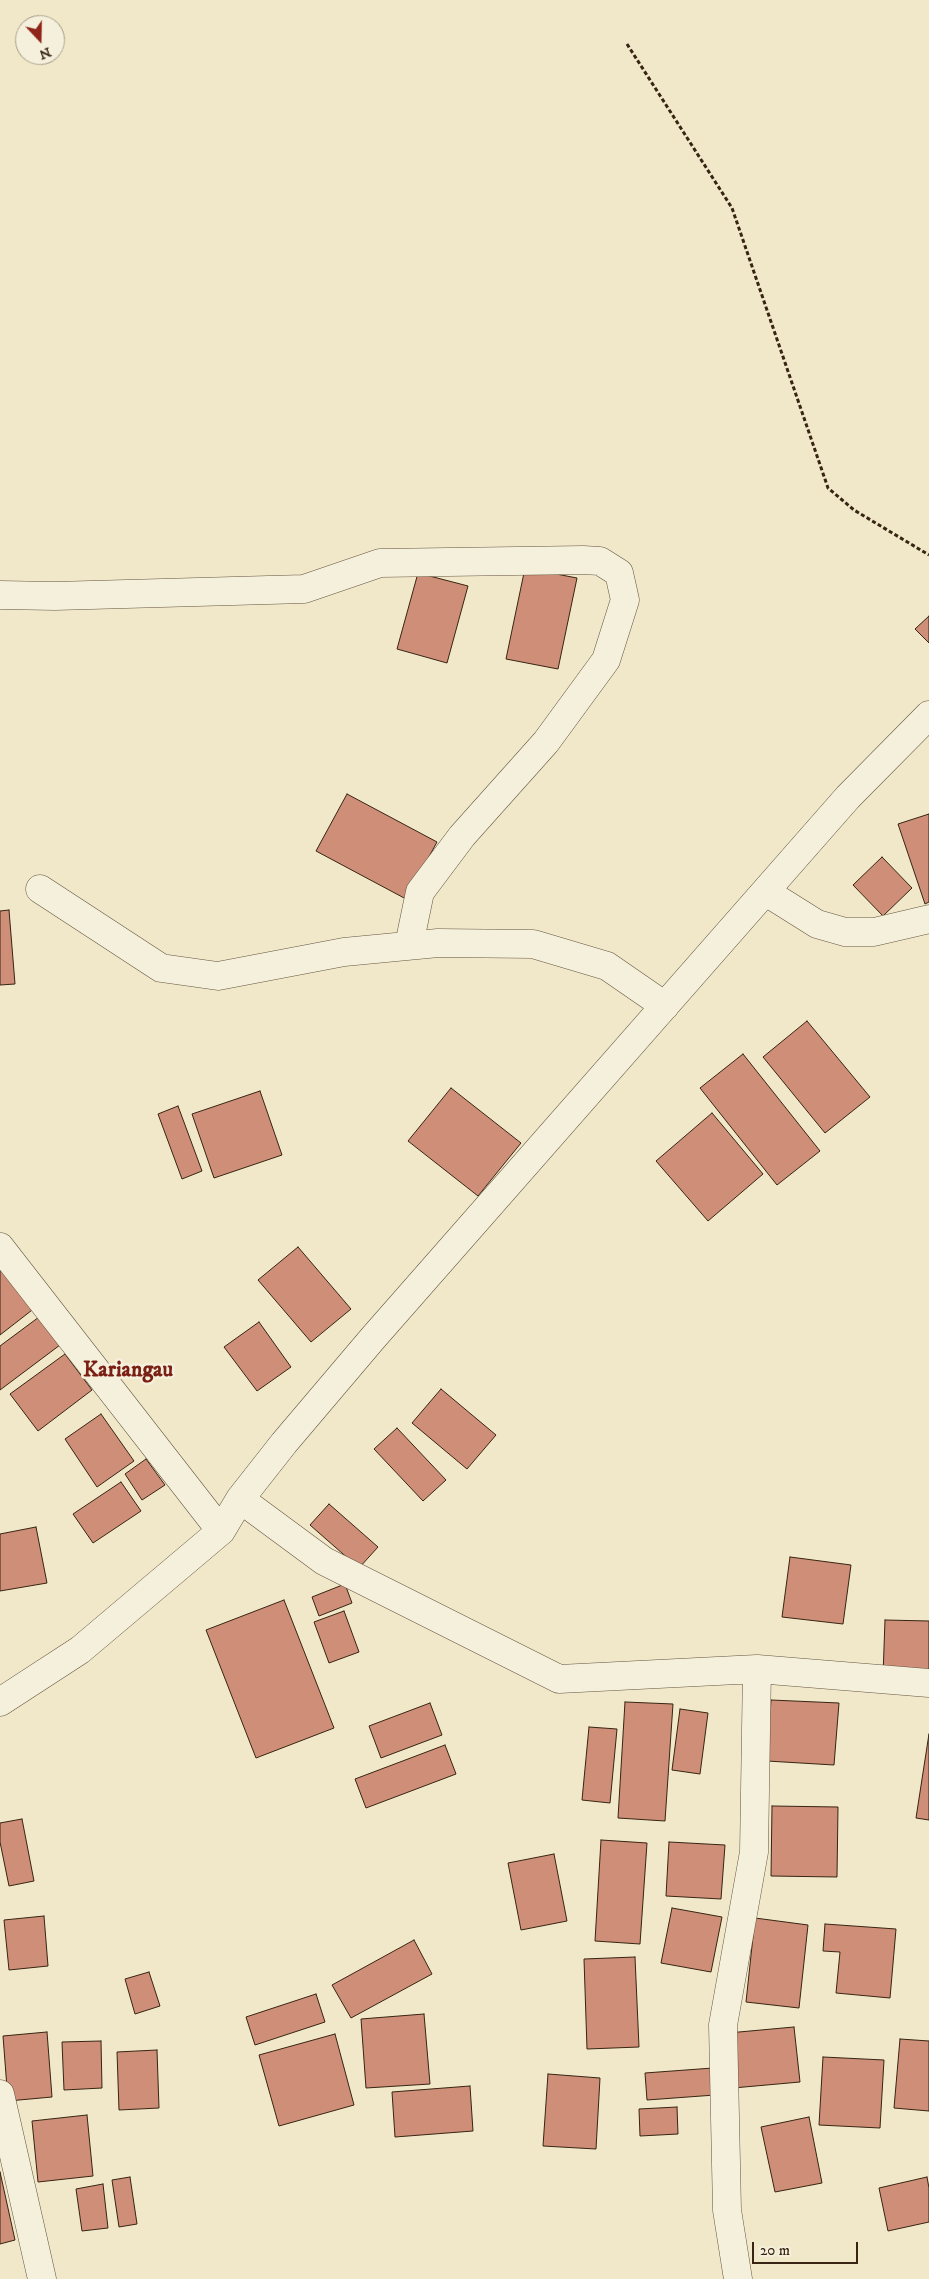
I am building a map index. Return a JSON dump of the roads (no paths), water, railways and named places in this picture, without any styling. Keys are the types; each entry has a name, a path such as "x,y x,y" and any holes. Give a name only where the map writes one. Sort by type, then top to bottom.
{"street":[{"path":"0,595 55,596 304,589 380,563 583,560 600,561 619,573 625,600 606,660 546,742 462,836 420,892 409,945"},
{"path":"0,1702 80,1650 221,1531 240,1499 284,1443 373,1338 848,797 929,715"},
{"path":"40,889 162,968 218,976 344,952 409,945 438,943 533,944 607,966 665,1006"},
{"path":"766,892 818,924 845,932 874,932 929,919"},
{"path":"0,1247 221,1531"},
{"path":"240,1499 324,1561 559,1679 757,1669 929,1683"},
{"path":"738,2279 727,2210 723,2025 754,1852 757,1669"},
{"path":"0,2094 42,2279"}],"district":[{"name":"Kariangau","path":"128,1371"}]}
